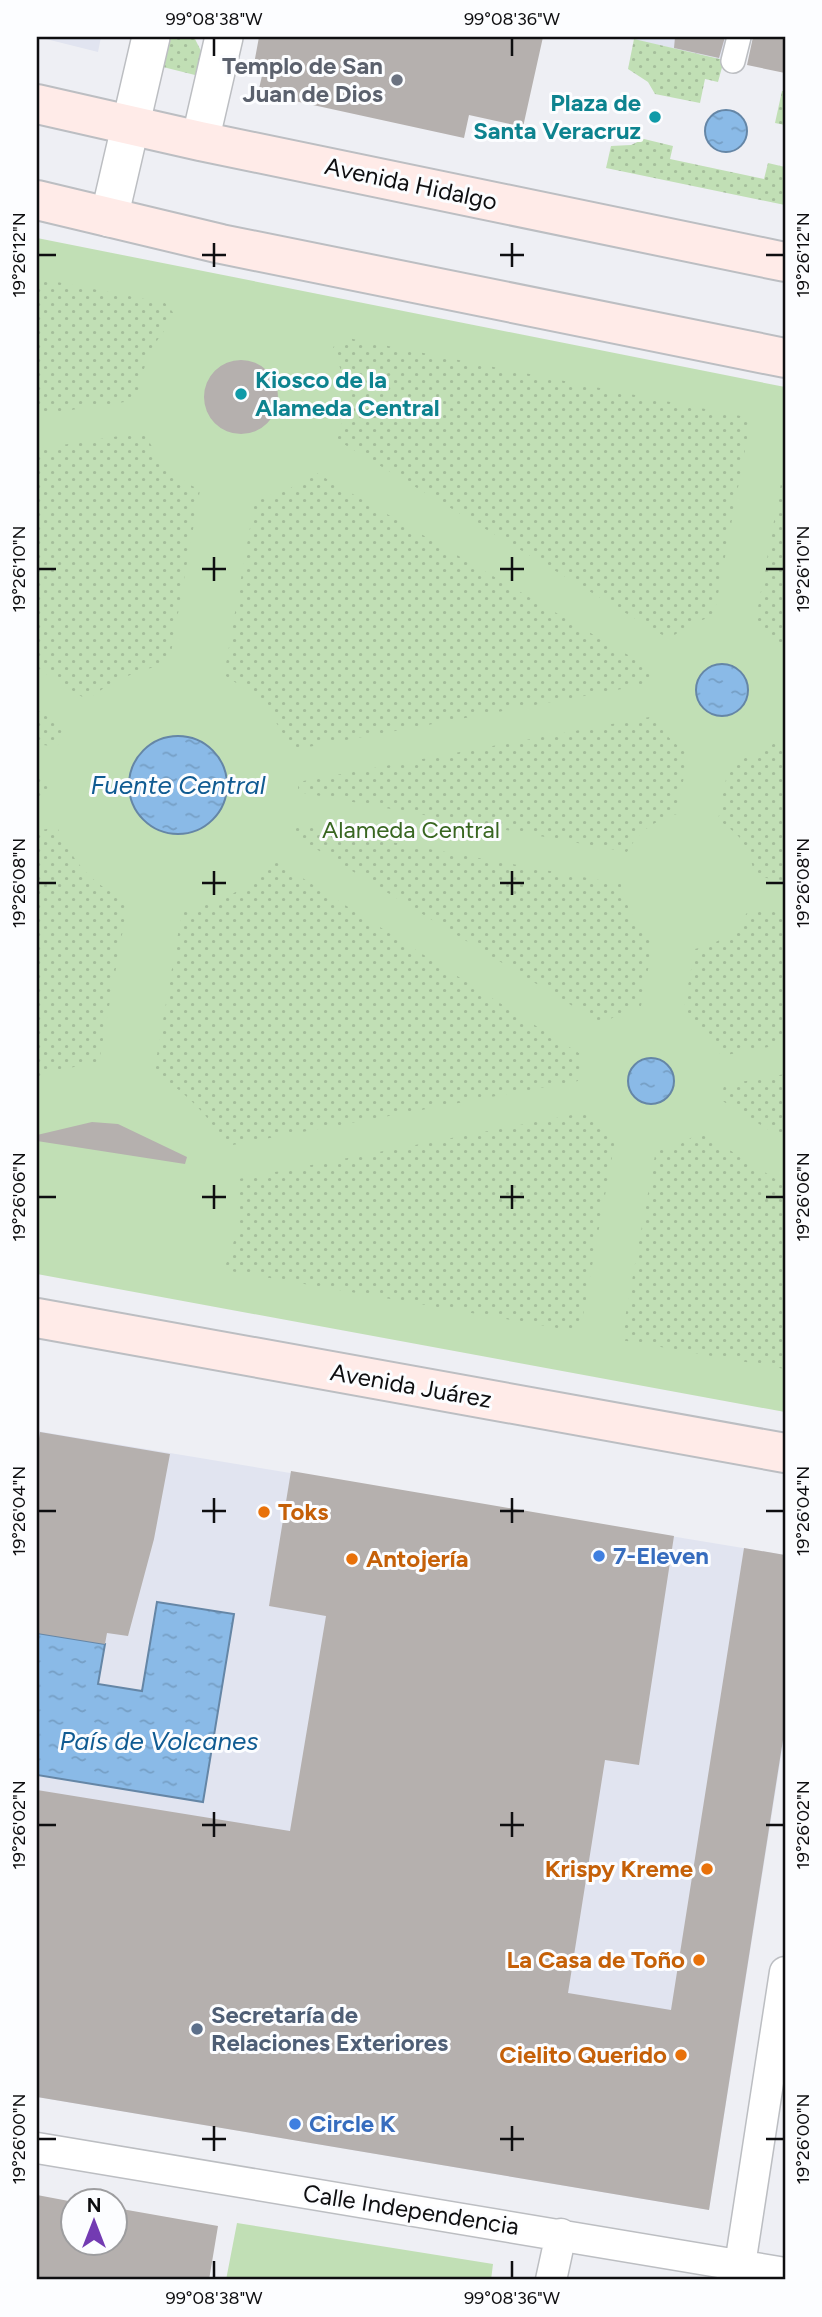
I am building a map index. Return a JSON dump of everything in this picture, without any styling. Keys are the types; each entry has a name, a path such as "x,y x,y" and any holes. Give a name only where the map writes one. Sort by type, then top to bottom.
{"main road":[{"name":"Avenida Hidalgo","path":"37,104 201,141 785,262"},
{"path":"37,200 221,244 785,358"},
{"name":"Avenida Juárez","path":"37,1318 785,1453"}],"street":[{"path":"109,218 151,37"},
{"path":"201,141 224,37"},
{"path":"733,61 739,37"},
{"path":"738,2273 785,1972"},
{"name":"Calle Independencia","path":"37,2148 561,2234 738,2273 785,2273"},
{"path":"551,2280 561,2234"}],"shaded area":[{"path":"38,37 101,37 98,52"},
{"path":"622,37 730,37 724,60"},
{"path":"37,1431 785,1555 785,1732 709,2210 37,2097"}],"green space":[{"path":"166,37 194,37 204,57 199,76 159,66"},
{"path":"634,39 724,60 718,82 705,79 700,103 655,94 648,82 628,69"},
{"path":"782,91 785,91 785,125 775,123"},
{"path":"644,139 673,146 670,159 764,179 768,163 785,167 785,205 606,168 611,146 631,145"},
{"name":"Alameda Central","path":"37,238 785,387 785,1412 37,1274"},
{"path":"37,278 165,303 177,317 161,335 150,354 142,376 138,400 37,415"},
{"path":"348,338 751,418 714,616 690,624 669,639 337,440 343,415 344,393 333,347"},
{"path":"144,432 167,466 181,479 200,490 169,664 126,677 87,700 37,668 37,449"},
{"path":"785,462 785,651 768,631 755,623"},
{"path":"315,472 652,669 649,684 292,750 264,707 224,675 255,499 286,491"},
{"path":"37,710 65,728 57,747 37,744"},
{"path":"655,716 665,734 688,755 677,814 648,828 627,852 298,792 298,782"},
{"path":"776,742 785,747 785,881 755,876 744,843 718,820 729,764 761,752"},
{"path":"37,777 50,780 50,795 37,797"},
{"path":"293,824 621,884 632,915 654,939 641,1006 629,1008 602,1024 290,833"},
{"path":"57,827 85,871 103,887 128,902 99,1062 49,1072 37,1080 37,831"},
{"path":"274,860 582,1055 578,1081 227,1146 212,1123 195,1105 154,1072 182,911 210,904 232,894 253,880"},
{"path":"750,908 785,914 785,1044 721,1056 709,1033 683,1012 695,949 727,935"},
{"path":"785,1074 785,1140 721,1100 724,1085"},
{"path":"587,1112 600,1129 615,1141 580,1332 224,1270 239,1226 238,1179"},
{"path":"701,1132 785,1185 785,1369 621,1340 656,1150 677,1146"},
{"path":"237,2223 493,2264 491,2280 226,2280"}],"water":[{"path":"726,110 741,116 747,131 741,146 726,152 711,146 705,131 711,116"},
{"path":"722,664 732,666 740,672 746,680 746,700 740,708 732,714 722,716 712,714 704,708 698,700 696,690 698,680 704,672 712,666"},
{"name":"Fuente Central","path":"178,736 197,740 213,750 223,766 227,785 223,804 213,820 197,830 178,834 159,830 143,820 133,804 129,785 133,766 143,750 159,740"},
{"path":"651,1058 667,1065 674,1081 667,1097 651,1104 635,1097 628,1081 635,1065"},
{"name":"País de Volcanes","path":"157,1602 234,1614 203,1802 37,1775 37,1633 105,1644 98,1684 142,1691"}],"building":[{"name":"Templo de San Juan de Dios","path":"259,37 543,37 523,127 469,115 464,138 258,93 264,67 254,64"},
{"path":"675,37 725,37 719,58 674,48"},
{"path":"753,37 785,37 785,73 747,65"},
{"name":"Kiosco de la Alameda Central","path":"241,360 255,363 267,371 275,383 278,397 275,411 267,423 255,431 241,434 227,431 215,423 207,411 204,397 207,383 215,371 227,363"},
{"path":"92,1122 118,1124 187,1157 185,1164 37,1141 37,1135"},
{"path":"40,1432 170,1454 154,1539 128,1636 107,1633 105,1644 37,1633 37,1452"},
{"path":"291,1471 674,1536 639,1765 605,1760 568,1993 671,2010 744,1548 785,1555 785,1727 709,2210 37,2097 37,1790 290,1831 326,1616 269,1606"},
{"path":"37,2195 60,2199 60,2258 130,2258 130,2210 218,2226 209,2280 37,2280"}],"place":[{"name":"Templo de San Juan de Dios","path":"397,80"},
{"name":"Plaza de Santa Veracruz","path":"655,117"},
{"name":"Kiosco de la Alameda Central","path":"241,394"},
{"name":"Toks","path":"264,1512"},
{"name":"7-Eleven","path":"599,1556"},
{"name":"Antojería","path":"352,1559"},
{"name":"Krispy Kreme","path":"707,1869"},
{"name":"La Casa de Toño","path":"699,1960"},
{"name":"Secretaría de Relaciones Exteriores","path":"197,2029"},
{"name":"Cielito Querido","path":"681,2055"},
{"name":"Circle K","path":"295,2124"}]}
